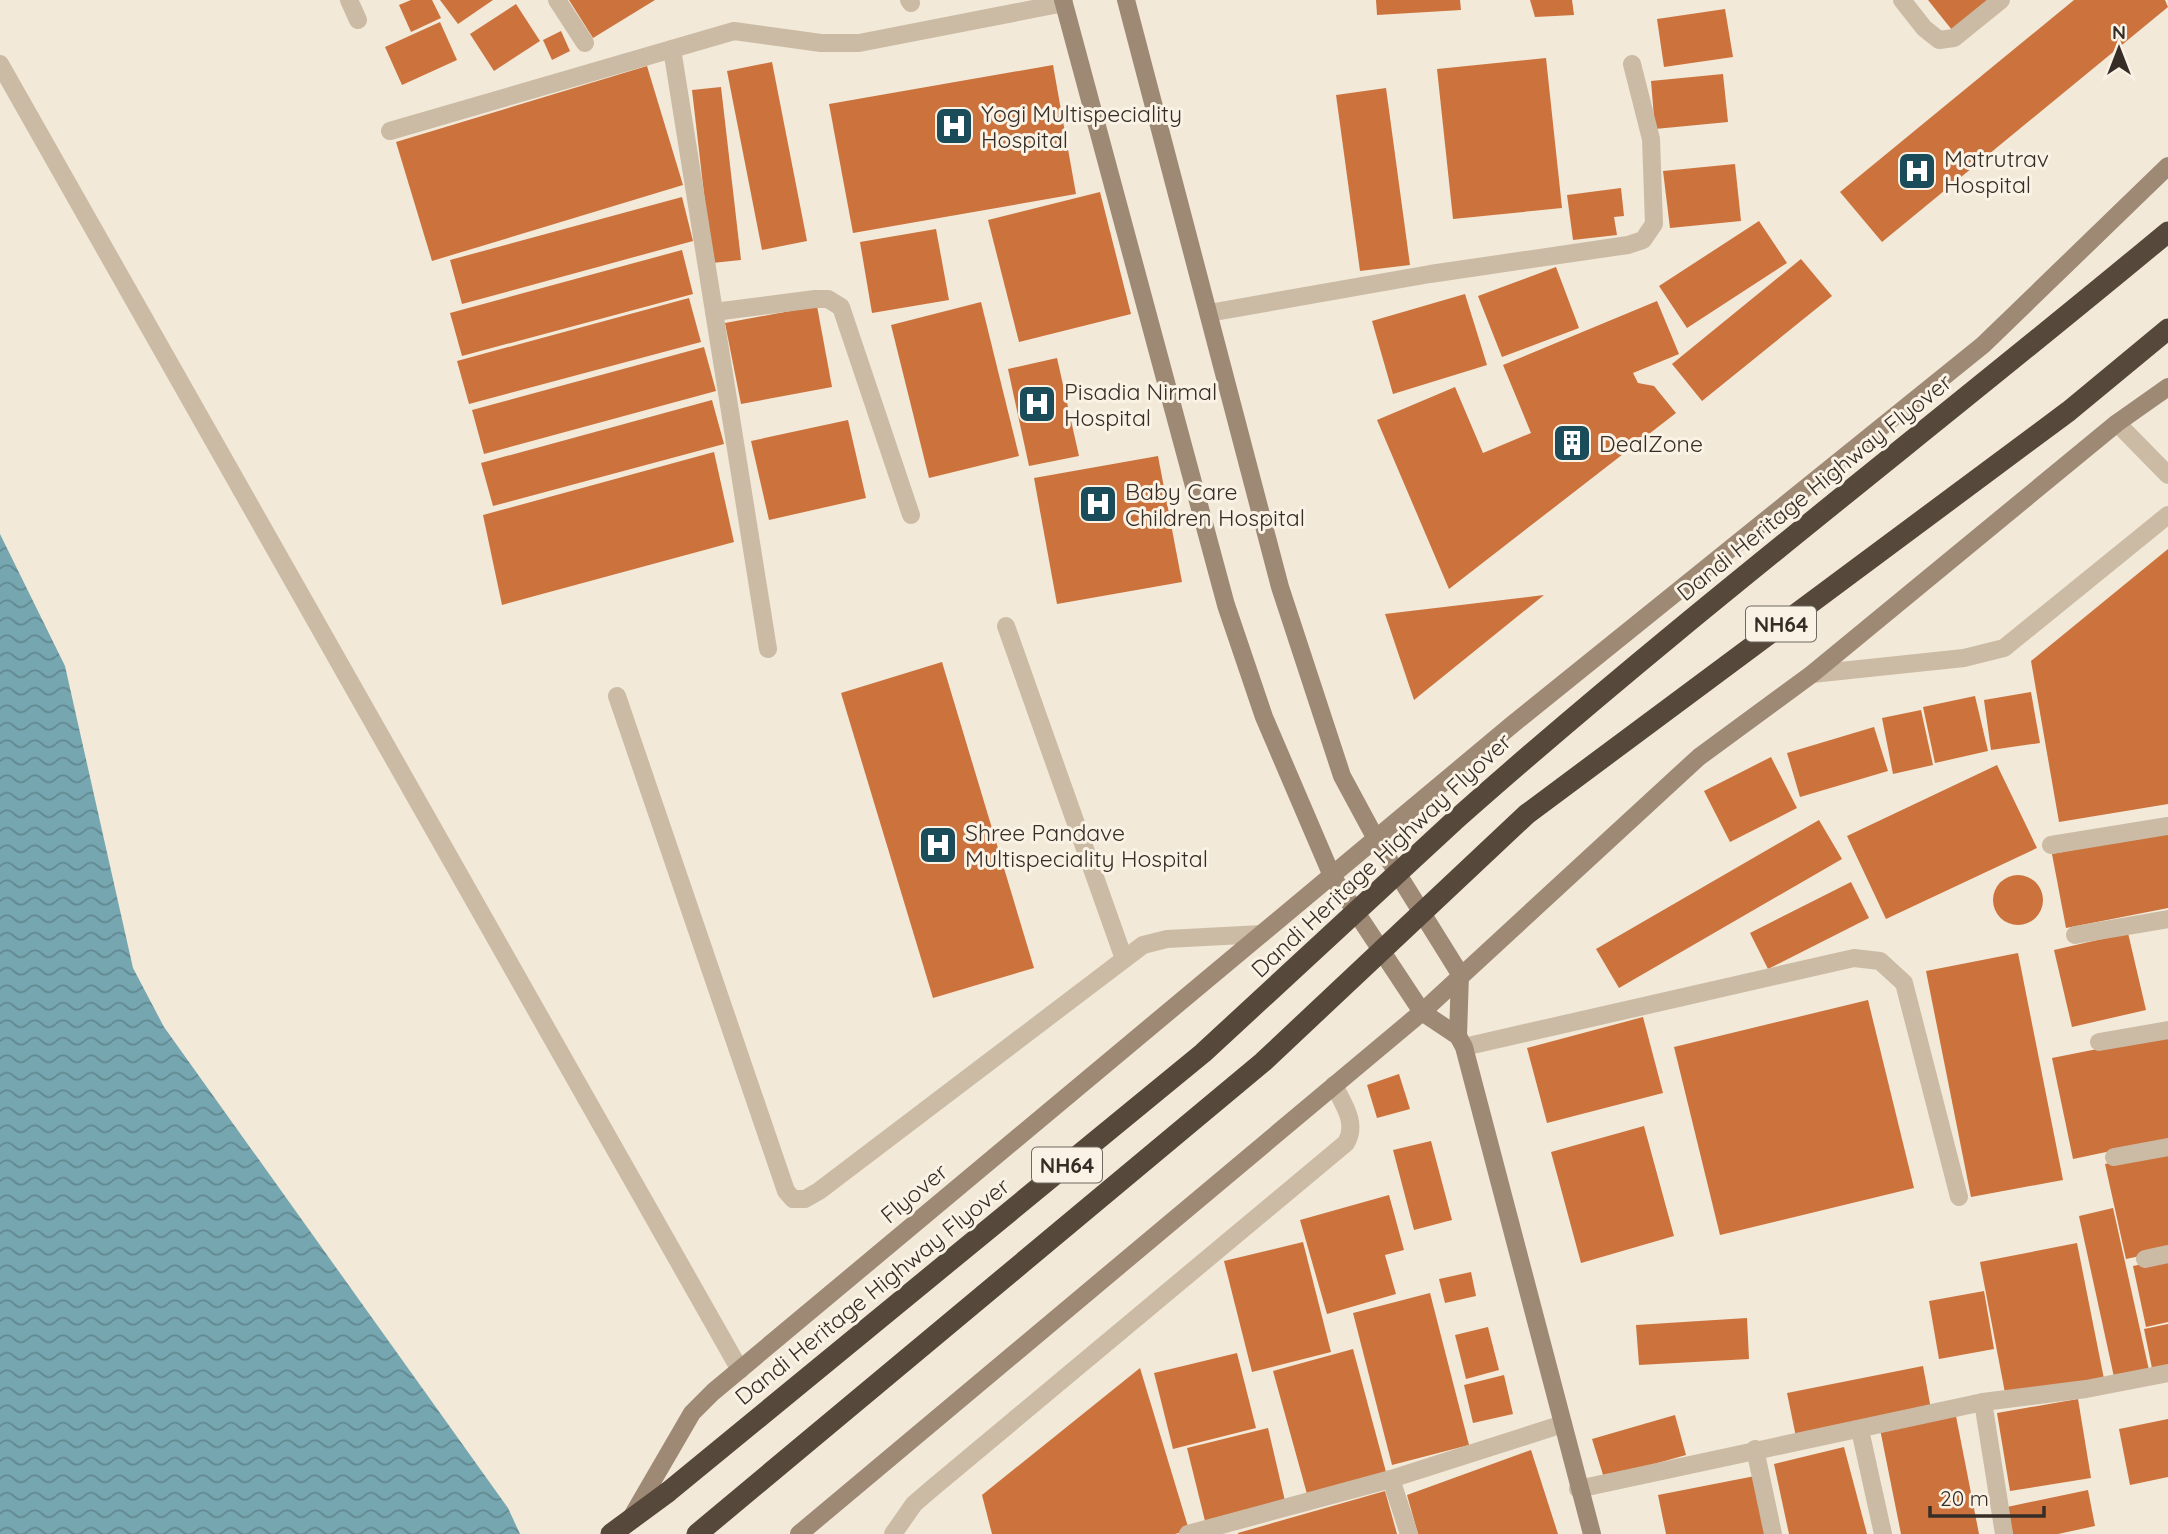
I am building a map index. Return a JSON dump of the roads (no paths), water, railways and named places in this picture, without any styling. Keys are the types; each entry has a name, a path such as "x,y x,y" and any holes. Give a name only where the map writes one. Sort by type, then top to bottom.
{"highway":[{"name":"Dandi Heritage Highway Flyover","path":"631,1518 689,1474 1203,1053 1585,705 1992,378 2168,232"},
{"name":"NH64","path":"697,1534 1264,1062 1527,814 2069,411 2168,329"},
{"name":"NH64","path":"611,1534 631,1518"}],"street":[{"path":"349,0 358,20"},
{"path":"556,0 585,43"},
{"path":"1126,0 1280,587 1342,776 1376,839 1460,974 1461,1042 1592,1534"},
{"path":"1902,0 1924,28 1939,40 1954,38 2001,0"},
{"path":"390,131 734,31 821,43 859,43 1064,1 1226,604 1264,717 1332,876 1422,1012 1461,1042 1854,958 1880,961 1904,983 1959,1197"},
{"path":"672,49 768,649"},
{"path":"0,64 740,1370"},
{"path":"1209,313 1430,274 1628,245 1643,240 1654,225 1651,139 1632,64"},
{"name":"Flyover","path":"631,1518 692,1413 740,1370 1513,724 1983,345 2168,166"},
{"path":"714,312 815,299 828,299 841,307 911,515"},
{"path":"799,1534 1422,1012 1460,974 1699,757 1812,674 2117,423 2168,387"},
{"path":"2117,423 2168,475"},
{"path":"1812,674 1964,658 2004,648 2168,515"},
{"path":"1006,626 1124,959"},
{"path":"617,696 786,1191 793,1199 805,1199 819,1191 1143,945 1167,939 1262,934"},
{"path":"2051,845 2168,826"},
{"path":"2075,935 2168,919"},
{"path":"2099,1042 2168,1030"},
{"path":"893,1534 914,1504 929,1491 1346,1143 1352,1133 1350,1118 1334,1085"},
{"path":"2114,1157 2168,1147"},
{"path":"2145,1259 2168,1254"},
{"path":"1578,1489 1983,1402 2087,1389 2168,1373"},
{"path":"1983,1402 2004,1534"},
{"path":"1188,1534 1391,1479 1563,1424"},
{"path":"1860,1430 1883,1534"},
{"path":"1755,1449 1773,1534"},
{"path":"1391,1479 1409,1534"}],"water":[{"path":"0,534 65,666 133,968 164,1027 508,1508 520,1534 0,1534"}],"place":[{"name":"Yogi Multispeciality Hospital","path":"954,126"},
{"name":"Matrutrav Hospital","path":"1917,171"},
{"name":"Pisadia Nirmal Hospital","path":"1037,404"},
{"name":"DealZone","path":"1572,443"},
{"name":"Baby Care Children Hospital","path":"1098,504"},
{"name":"Shree Pandave Multispeciality Hospital","path":"938,845"}]}
